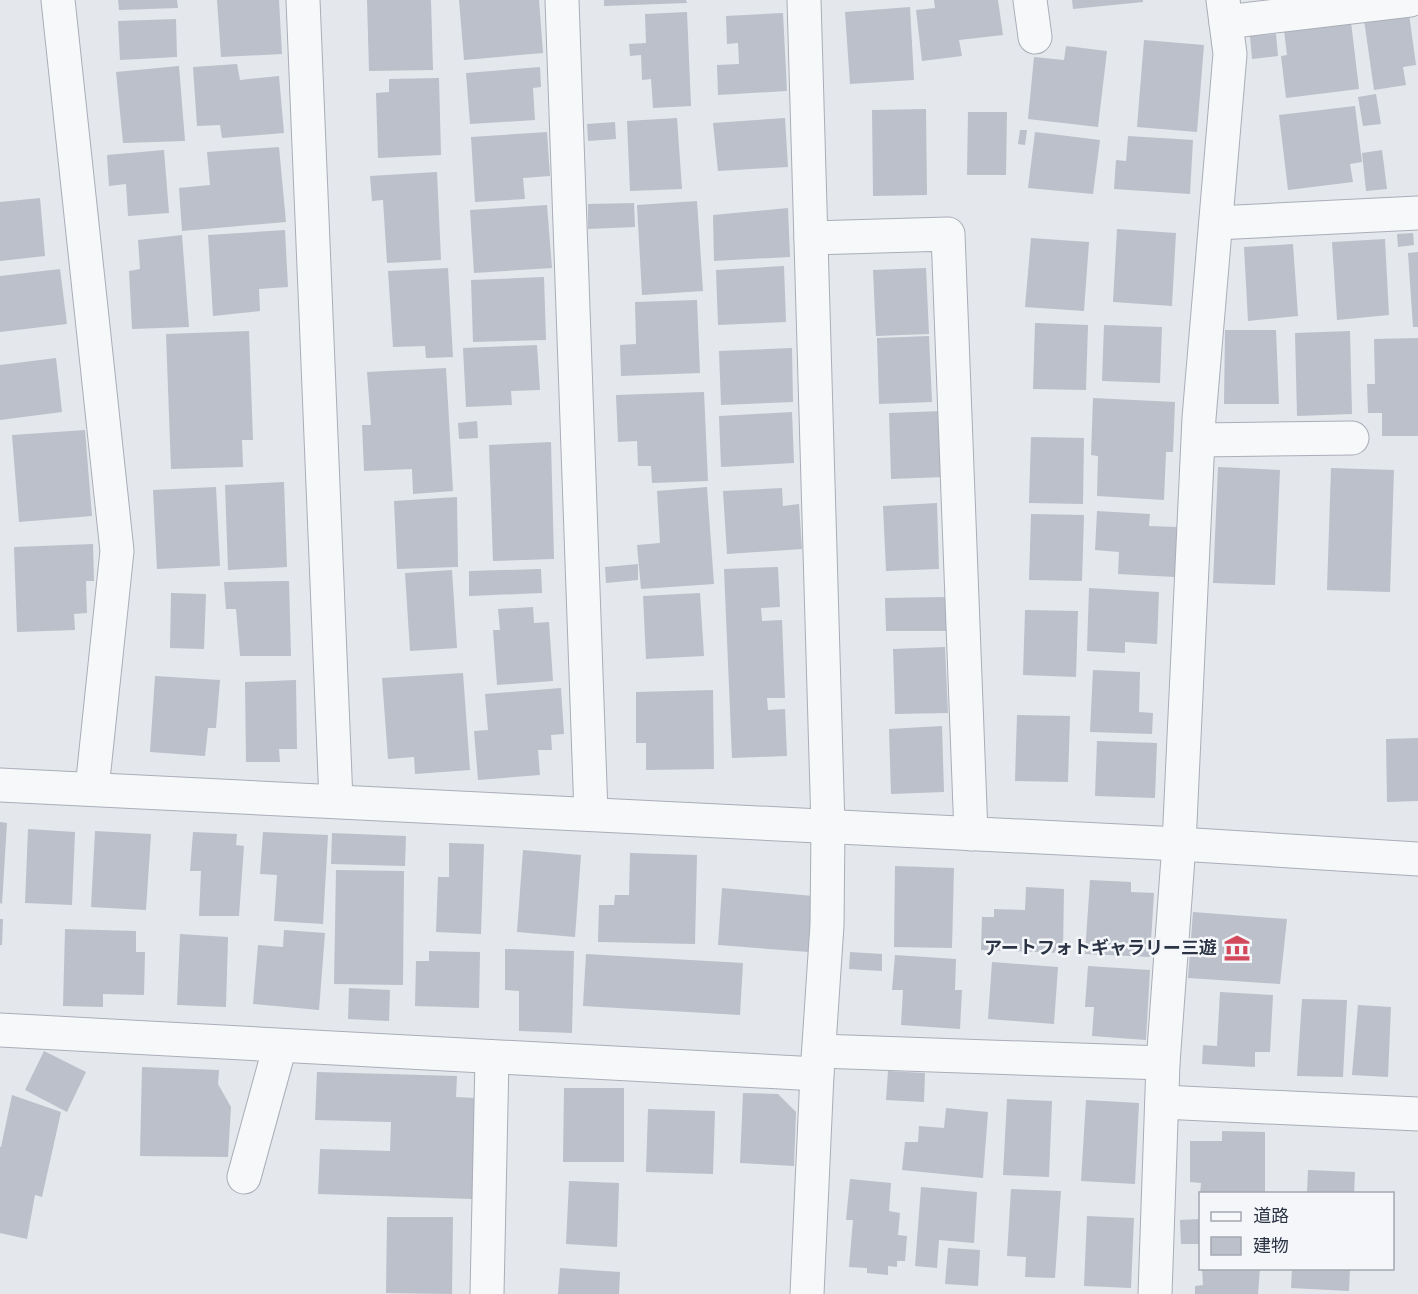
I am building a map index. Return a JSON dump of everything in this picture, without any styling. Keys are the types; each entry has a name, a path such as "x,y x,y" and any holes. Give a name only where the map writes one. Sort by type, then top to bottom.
{"street":[{"path":"58,0 117,551 93,789"},
{"path":"303,0 336,801"},
{"path":"561,0 591,814"},
{"path":"804,0 828,827 827,925 807,1294"},
{"path":"1030,0 1035,37"},
{"path":"1155,1294 1163,1063 1179,844 1199,418 1230,54 1225,11 1410,0"},
{"path":"1216,223 1418,213"},
{"path":"811,238 948,234 971,834"},
{"path":"1199,440 1352,438"},
{"path":"0,785 1179,844 1418,859"},
{"path":"0,1030 492,1058 818,1063 1163,1063"},
{"path":"244,1177 280,1046"},
{"path":"487,1294 492,1058"},
{"path":"1162,1102 1418,1114"}],"building":[{"path":"118,0 177,0 178,8 119,10"},
{"path":"217,0 279,0 282,54 221,57"},
{"path":"367,0 431,0 433,70 369,71"},
{"path":"459,0 539,0 543,53 464,60"},
{"path":"604,0 686,0 687,3 604,6"},
{"path":"934,0 998,0 1003,35 959,40 962,56 922,61 916,10 935,8"},
{"path":"1072,0 1143,0 1143,2 1073,9"},
{"path":"910,7 914,80 850,84 845,12"},
{"path":"687,12 691,106 653,108 651,79 642,80 641,55 630,56 629,44 646,43 645,14"},
{"path":"783,13 787,91 718,95 717,65 739,64 738,43 727,44 726,16"},
{"path":"1409,14 1416,65 1403,67 1406,85 1374,90 1364,20"},
{"path":"176,19 177,57 120,60 118,21"},
{"path":"1351,22 1359,89 1286,98 1281,56 1287,55 1284,30"},
{"path":"1276,34 1278,56 1252,59 1250,36"},
{"path":"1144,40 1204,45 1197,132 1137,127"},
{"path":"1066,46 1107,51 1098,127 1028,119 1034,57 1064,60"},
{"path":"237,64 240,80 279,76 284,133 222,138 220,125 197,126 193,67"},
{"path":"179,66 185,141 123,143 116,72"},
{"path":"540,67 541,87 533,88 535,120 470,124 466,73"},
{"path":"439,78 441,155 378,158 376,93 389,92 389,79"},
{"path":"1376,94 1381,124 1363,126 1358,97"},
{"path":"1355,106 1362,162 1350,164 1353,182 1288,190 1279,115"},
{"path":"926,109 927,195 873,196 872,110"},
{"path":"968,112 1007,112 1006,175 967,175"},
{"path":"677,118 682,189 630,191 627,121"},
{"path":"785,118 788,167 718,171 713,123"},
{"path":"615,122 616,139 588,141 587,124"},
{"path":"1020,130 1027,130 1025,145 1018,144"},
{"path":"547,132 550,176 523,178 525,199 475,202 471,137"},
{"path":"1035,132 1100,140 1093,194 1028,188"},
{"path":"1128,136 1193,140 1190,194 1114,189 1116,160 1126,161"},
{"path":"279,147 286,222 182,231 179,188 210,185 207,152"},
{"path":"164,150 169,213 128,216 126,184 109,186 107,155"},
{"path":"1382,150 1387,189 1366,191 1362,153"},
{"path":"437,172 441,260 387,263 383,200 372,201 370,176"},
{"path":"40,198 45,256 0,261 0,202"},
{"path":"697,201 703,291 642,295 637,205"},
{"path":"634,203 635,227 588,229 588,204"},
{"path":"547,205 552,268 474,273 470,210"},
{"path":"788,208 790,257 714,261 713,215"},
{"path":"1117,229 1176,233 1172,306 1113,302"},
{"path":"285,230 288,287 259,289 260,311 213,316 208,235"},
{"path":"1413,233 1414,245 1398,247 1397,234"},
{"path":"182,235 189,327 132,329 129,271 140,269 138,240"},
{"path":"1031,238 1089,242 1084,311 1025,307"},
{"path":"1385,239 1389,315 1337,320 1332,242"},
{"path":"1293,244 1298,316 1248,321 1244,247"},
{"path":"1418,252 1418,327 1413,327 1408,253"},
{"path":"784,266 786,322 718,325 716,270"},
{"path":"448,268 453,357 426,358 425,346 393,347 388,271"},
{"path":"926,268 929,334 876,336 873,270"},
{"path":"60,269 67,324 0,332 0,276"},
{"path":"544,277 546,340 473,342 471,280"},
{"path":"697,300 700,373 621,376 620,345 636,344 635,302"},
{"path":"1035,323 1088,325 1086,390 1033,389"},
{"path":"1104,325 1162,327 1160,383 1102,381"},
{"path":"1225,330 1276,330 1279,404 1224,404"},
{"path":"249,331 253,440 242,440 243,467 171,469 166,334"},
{"path":"1350,331 1352,414 1297,416 1295,333"},
{"path":"929,336 932,402 879,404 877,338"},
{"path":"1418,338 1418,436 1382,436 1382,413 1368,413 1367,384 1375,384 1374,339"},
{"path":"537,345 540,390 511,391 512,405 466,407 463,348"},
{"path":"792,348 793,402 721,405 719,351"},
{"path":"56,358 62,412 0,420 0,365"},
{"path":"446,368 453,491 413,494 412,469 364,471 362,425 371,425 367,372"},
{"path":"704,392 708,481 652,483 651,466 638,466 637,441 618,442 616,395"},
{"path":"1093,398 1175,402 1173,452 1166,452 1164,500 1097,496 1098,456 1091,455"},
{"path":"942,411 945,477 891,479 889,413"},
{"path":"792,412 794,463 721,467 719,416"},
{"path":"477,421 478,438 459,439 458,423"},
{"path":"85,430 92,516 19,522 12,435"},
{"path":"1031,437 1084,438 1083,504 1029,503"},
{"path":"551,442 554,559 493,561 489,445"},
{"path":"1218,467 1280,470 1275,585 1213,583"},
{"path":"1331,468 1394,470 1390,592 1327,590"},
{"path":"284,482 287,567 228,570 225,485"},
{"path":"216,487 220,566 157,569 153,490"},
{"path":"707,487 714,584 641,589 637,545 660,543 657,491"},
{"path":"782,488 783,506 799,504 802,549 727,554 723,491"},
{"path":"457,497 458,567 397,569 394,501"},
{"path":"937,503 939,569 886,571 883,506"},
{"path":"1097,511 1150,514 1149,526 1177,527 1175,577 1118,574 1119,552 1095,550"},
{"path":"1031,514 1084,515 1082,581 1029,580"},
{"path":"93,544 94,581 86,581 87,613 74,614 75,630 17,632 14,547"},
{"path":"638,564 638,580 606,583 605,567"},
{"path":"778,567 780,607 761,608 762,621 782,620 785,698 767,698 768,710 785,709 787,756 732,758 724,569"},
{"path":"541,569 542,593 469,596 469,571"},
{"path":"452,570 457,648 410,651 405,573"},
{"path":"289,581 291,656 240,656 236,609 226,609 224,582"},
{"path":"1089,588 1159,592 1157,644 1125,642 1125,653 1087,651"},
{"path":"171,593 206,594 204,649 170,648"},
{"path":"700,593 704,656 646,659 643,596"},
{"path":"946,597 947,631 886,631 885,598"},
{"path":"533,607 534,623 549,622 553,681 497,685 493,630 500,630 498,609"},
{"path":"1025,610 1078,611 1076,677 1023,675"},
{"path":"945,647 948,713 895,714 893,649"},
{"path":"1093,670 1140,672 1139,712 1153,713 1152,734 1090,732"},
{"path":"463,673 470,770 415,774 414,757 388,759 382,678"},
{"path":"155,676 220,680 216,728 208,728 205,756 150,752"},
{"path":"296,680 297,749 279,749 280,762 246,762 245,682"},
{"path":"561,688 564,734 551,735 552,750 538,750 540,775 478,780 474,731 488,730 485,694"},
{"path":"713,690 714,769 646,770 646,743 636,743 636,692"},
{"path":"1017,715 1070,716 1068,782 1015,781"},
{"path":"942,726 944,792 891,794 889,729"},
{"path":"1418,738 1418,801 1387,802 1386,739"},
{"path":"1097,741 1157,743 1155,798 1095,796"},
{"path":"0,822 7,823 2,904 0,903"},
{"path":"28,829 75,832 72,905 25,903"},
{"path":"95,831 151,834 146,910 91,907"},
{"path":"193,832 237,834 236,845 244,846 239,916 199,916 201,871 190,871"},
{"path":"263,832 328,835 323,924 274,921 277,875 260,874"},
{"path":"332,833 406,836 405,866 331,864"},
{"path":"449,843 484,844 481,934 436,932 438,877 449,877"},
{"path":"523,850 581,855 575,937 517,932"},
{"path":"630,853 697,855 695,944 598,942 599,905 614,905 615,895 629,895"},
{"path":"895,866 954,868 952,948 894,947"},
{"path":"336,870 404,871 403,985 334,984"},
{"path":"1090,880 1131,882 1131,892 1154,893 1150,957 1085,954"},
{"path":"1026,887 1064,889 1063,953 981,950 982,917 994,917 994,909 1025,910"},
{"path":"722,888 813,896 809,952 718,945"},
{"name":"アートフォトギャラリー三遊","path":"1193,912 1287,919 1280,984 1188,978"},
{"path":"0,919 3,919 2,945 0,945"},
{"path":"65,929 136,931 136,952 145,952 144,995 103,994 103,1007 63,1006"},
{"path":"284,930 325,933 319,1010 253,1004 258,945 283,947"},
{"path":"180,934 228,937 226,1007 177,1005"},
{"path":"505,949 574,951 572,1033 519,1031 519,991 505,990"},
{"path":"429,951 480,952 479,1008 415,1006 416,961 429,961"},
{"path":"850,952 882,954 882,971 849,969"},
{"path":"586,954 743,963 740,1015 583,1006"},
{"path":"895,955 956,959 955,990 962,990 960,1029 901,1025 903,990 892,990"},
{"path":"992,962 1058,967 1054,1024 988,1019"},
{"path":"1088,966 1150,970 1146,1040 1092,1036 1094,1007 1085,1007"},
{"path":"349,988 390,990 389,1021 348,1019"},
{"path":"1220,992 1273,995 1270,1052 1255,1052 1255,1067 1202,1064 1203,1045 1217,1046"},
{"path":"1302,999 1347,1000 1343,1077 1297,1076"},
{"path":"1358,1005 1391,1007 1388,1077 1352,1075"},
{"path":"44,1051 86,1072 67,1112 25,1090"},
{"path":"142,1067 219,1070 218,1084 231,1107 228,1157 140,1156"},
{"path":"888,1071 925,1073 924,1102 886,1100"},
{"path":"317,1072 457,1076 456,1097 475,1098 472,1199 318,1194 320,1149 390,1151 391,1122 315,1120"},
{"path":"564,1088 624,1088 624,1162 563,1162"},
{"path":"743,1093 778,1094 796,1112 794,1166 740,1163"},
{"path":"12,1095 61,1112 42,1197 35,1195 27,1239 0,1233 0,1147"},
{"path":"1007,1099 1052,1101 1049,1177 1003,1175"},
{"path":"1086,1100 1139,1103 1135,1184 1081,1181"},
{"path":"946,1108 988,1112 983,1178 902,1170 905,1142 918,1142 919,1126 944,1128"},
{"path":"648,1109 715,1111 713,1174 646,1172"},
{"path":"1222,1131 1265,1132 1265,1192 1200,1192 1201,1183 1190,1182 1190,1141 1222,1141"},
{"path":"1308,1170 1355,1172 1354,1192 1307,1192"},
{"path":"850,1179 891,1183 889,1211 900,1213 898,1235 907,1236 905,1261 897,1261 897,1267 888,1266 888,1275 867,1273 867,1268 849,1267 853,1220 846,1220"},
{"path":"569,1181 619,1183 617,1247 566,1244"},
{"path":"921,1187 977,1192 974,1243 939,1240 937,1268 915,1266"},
{"path":"1011,1189 1061,1191 1055,1278 1025,1277 1026,1257 1007,1256"},
{"path":"1087,1216 1134,1218 1131,1288 1084,1286"},
{"path":"387,1217 453,1217 452,1294 386,1293"},
{"path":"1199,1219 1199,1244 1181,1244 1180,1220"},
{"path":"948,1248 980,1250 978,1286 945,1284"},
{"path":"560,1268 620,1272 619,1294 558,1294"},
{"path":"1202,1270 1260,1270 1258,1294 1195,1294 1195,1286 1203,1285"},
{"path":"1292,1270 1350,1270 1349,1291 1291,1288"}],"place":[{"name":"アートフォトギャラリー三遊","path":"1237,948"}]}
